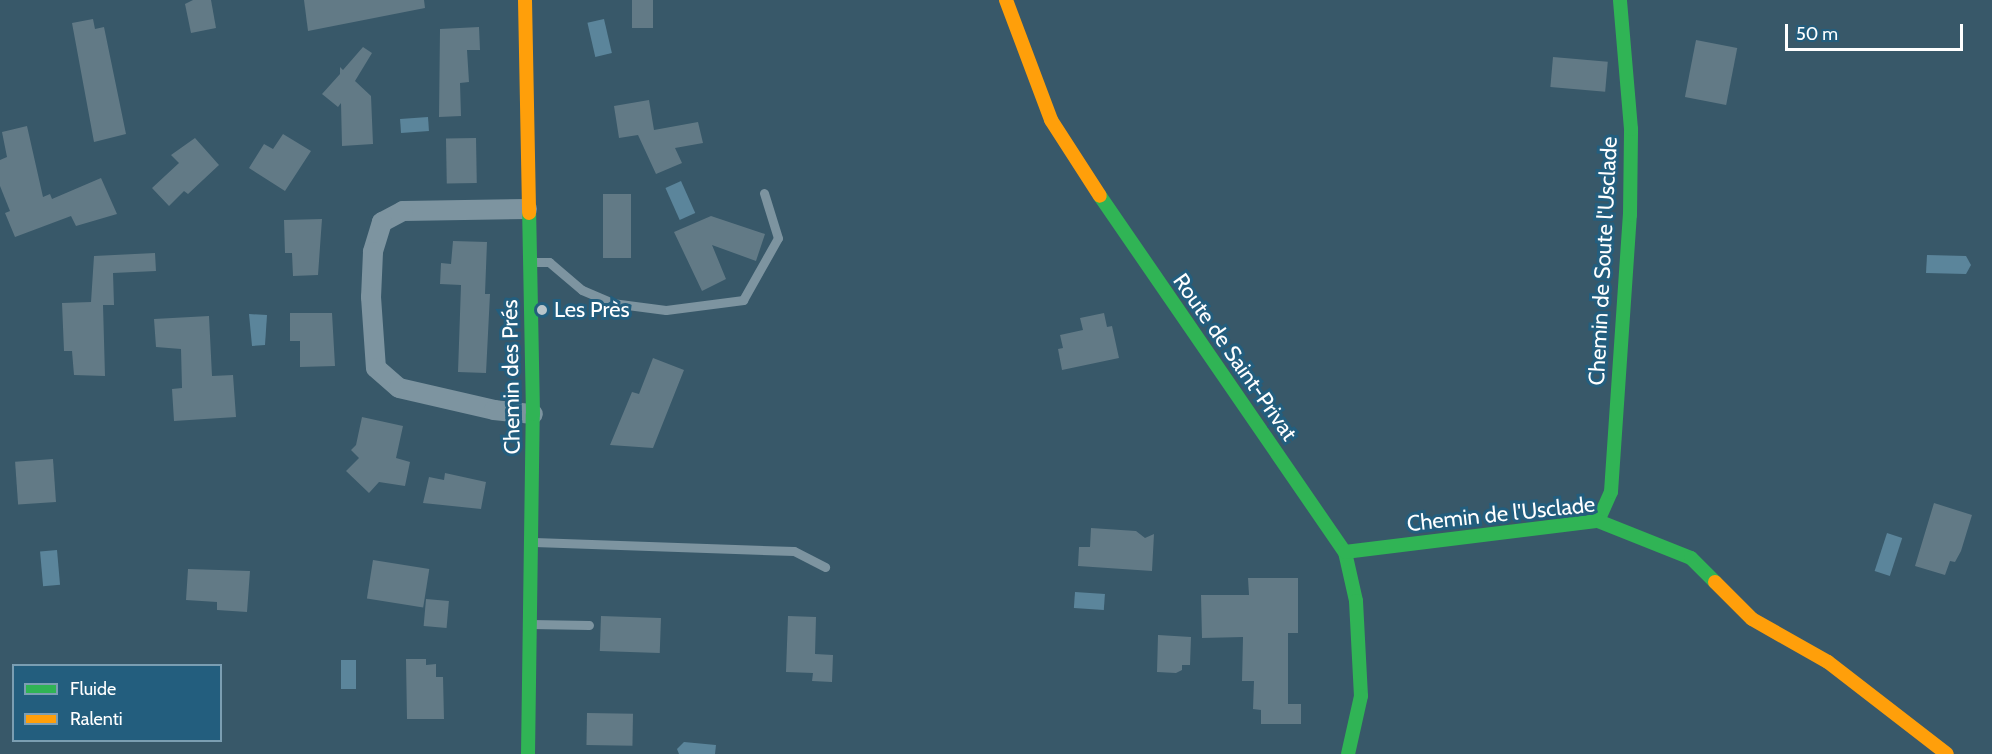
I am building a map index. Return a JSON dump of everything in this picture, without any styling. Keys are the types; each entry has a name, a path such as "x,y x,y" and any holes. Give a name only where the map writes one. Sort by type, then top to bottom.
{"street":[{"name":"Chemin des Prés","path":"525,0 527,209 533,414 533,542 528,754"},
{"name":"Route de Saint-Privat","path":"1006,0 1051,120 1132,246 1345,552 1356,601 1361,696 1348,754"},
{"name":"Chemin de Soute l'Usclade","path":"1598,521 1611,492 1630,215 1632,129 1620,0"},
{"path":"527,209 403,211 382,222 373,252 371,297 376,368 399,388 494,410 533,414"},
{"name":"Chemin de l'Usclade","path":"1345,552 1598,521 1691,558 1752,619 1828,662 1947,754"}],"lane":[{"path":"530,261 549,262 582,290 612,303 666,310 742,300 778,238 764,193"},
{"path":"533,542 794,551 825,567"},
{"path":"531,624 589,625"}],"water":[{"path":"604,19 612,53 595,57 587,23"},
{"path":"428,117 429,131 401,133 400,119"},
{"path":"681,181 695,213 680,220 665,188"},
{"path":"1927,255 1966,256 1971,265 1966,274 1926,273"},
{"path":"249,314 267,315 265,345 252,346"},
{"path":"1887,533 1902,538 1890,576 1875,571"},
{"path":"57,550 60,585 43,586 40,551"},
{"path":"1075,592 1105,594 1104,610 1074,608"},
{"path":"341,660 356,660 356,689 341,689"},
{"path":"684,742 716,745 715,754 679,754 677,749"}],"building":[{"path":"193,0 211,0 216,28 191,33 185,4"},
{"path":"304,0 424,0 425,8 308,31"},
{"path":"632,0 653,0 653,28 632,28"},
{"path":"93,19 95,29 104,27 126,134 94,142 72,23"},
{"path":"479,27 480,50 467,50 469,82 460,83 461,116 439,117 440,29"},
{"path":"1696,40 1737,48 1726,105 1685,97"},
{"path":"363,47 372,53 355,81 371,96 373,144 342,146 341,103 338,107 322,94 340,74 340,67 343,70"},
{"path":"1553,57 1608,62 1605,92 1550,87"},
{"path":"649,100 654,130 698,122 703,143 675,148 682,163 656,174 638,135 619,138 614,106"},
{"path":"27,126 43,197 50,194 52,199 101,178 117,214 76,226 71,216 15,237 5,213 10,211 0,186 0,160 7,157 2,132"},
{"path":"283,134 311,151 285,191 249,168 264,144 273,149"},
{"path":"195,138 219,165 188,194 184,191 169,206 152,188 179,163 171,155"},
{"path":"476,138 477,183 447,184 446,139"},
{"path":"603,194 631,194 631,258 603,258"},
{"path":"711,216 765,234 756,261 712,245 726,279 702,291 674,232"},
{"path":"322,219 318,275 293,276 292,253 285,253 284,220"},
{"path":"453,241 487,242 485,294 490,294 486,373 458,372 461,285 440,284 441,263 451,264"},
{"path":"155,253 156,271 113,273 114,305 103,305 105,376 74,375 72,351 64,351 62,303 91,302 94,256"},
{"path":"290,313 332,313 335,366 300,367 300,341 290,341"},
{"path":"1104,313 1107,327 1112,326 1119,358 1062,370 1058,349 1063,348 1060,335 1083,330 1080,318"},
{"path":"209,316 212,376 233,375 236,417 174,421 172,389 182,388 181,349 156,347 154,319"},
{"path":"653,358 684,370 653,448 610,445 632,392 639,394"},
{"path":"362,417 403,426 396,458 410,462 405,486 379,482 369,493 346,471 359,458 351,450 356,445"},
{"path":"53,459 56,502 18,505 15,462"},
{"path":"445,473 486,482 481,509 423,503 429,477 444,480"},
{"path":"1934,503 1972,515 1961,551 1955,562 1950,561 1945,575 1915,566"},
{"path":"1091,528 1136,531 1145,538 1154,534 1152,571 1078,566 1079,547 1090,547"},
{"path":"373,560 429,569 423,607 367,599"},
{"path":"188,569 250,571 247,612 217,610 217,602 186,600"},
{"path":"1248,578 1298,578 1298,633 1288,633 1288,704 1301,704 1301,724 1261,724 1261,710 1253,709 1254,681 1242,681 1243,637 1202,638 1201,595 1249,595"},
{"path":"426,599 449,601 447,628 424,626"},
{"path":"601,616 661,618 660,653 600,651"},
{"path":"788,616 816,617 815,654 833,655 832,682 812,681 813,673 786,672"},
{"path":"1158,635 1191,637 1190,665 1182,665 1182,670 1176,673 1157,672"},
{"path":"406,659 426,659 426,665 436,664 436,677 443,677 444,719 407,719"},
{"path":"587,713 633,714 632,746 586,745"}],"traffic: fast":[{"path":"1598,521 1611,492 1630,215 1631,129 1620,0"},
{"path":"1100,196 1345,552 1356,601 1361,696 1348,754"},
{"path":"528,754 533,414 529,213"},
{"path":"1345,552 1598,521 1691,558 1715,582"}],"traffic: slow":[{"path":"525,0 529,213"},
{"path":"1006,0 1051,120 1100,196"},
{"path":"1715,582 1752,619 1828,662 1947,754"}],"place":[{"name":"Les Près","path":"542,310"}]}
